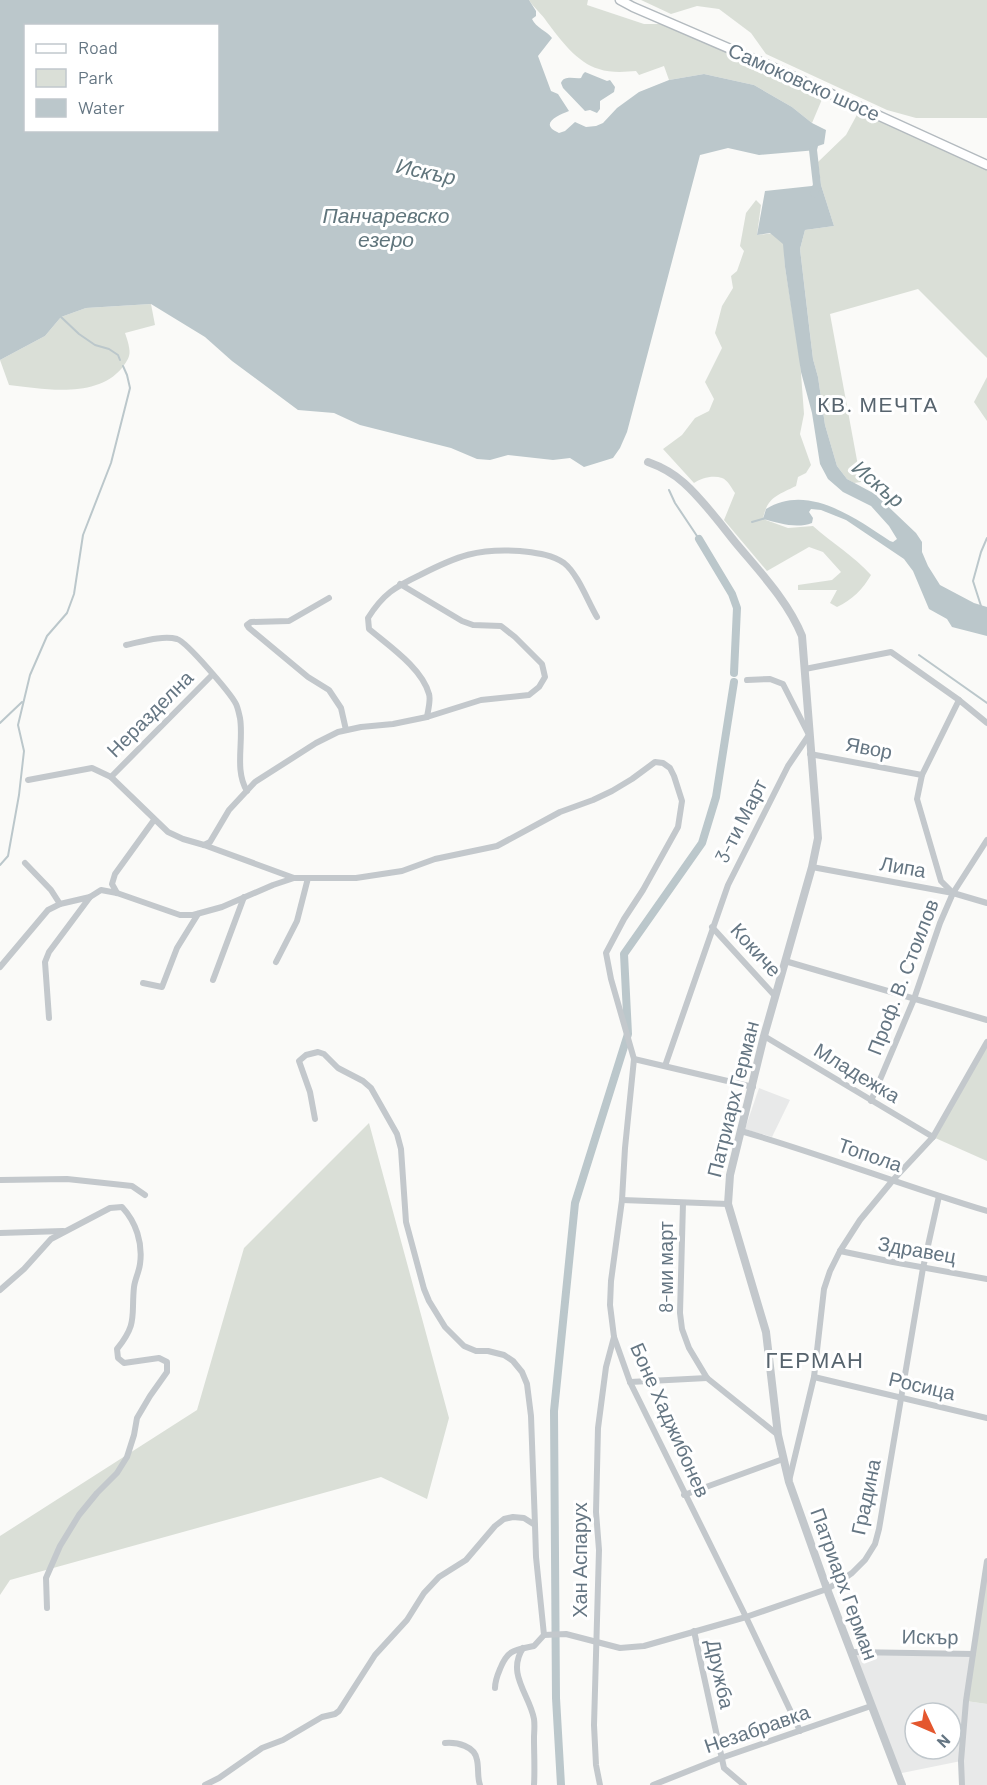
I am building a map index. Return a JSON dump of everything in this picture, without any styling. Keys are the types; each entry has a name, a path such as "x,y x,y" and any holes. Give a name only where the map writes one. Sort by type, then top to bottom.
{"main road":[{"name":"Самоковско шосе","path":"620,0 987,165"}],"street":[{"name":"Патриарх Герман","path":"648,462 665,469 684,483 718,521 773,588 802,636 818,838 812,867 764,1036 730,1175 728,1204 766,1332 778,1435 789,1482 902,1785"},
{"path":"427,717 430,696 423,678 369,629 368,618 379,600 400,584 438,565 468,554 492,550 535,552 552,556 567,565 584,590 597,617"},
{"path":"204,845 210,842 229,810 255,782 338,732 427,717 481,700 529,695 539,687 545,677 542,664 501,626 473,625 462,621 400,584"},
{"path":"329,598 289,621 251,622 248,625 309,677 328,690 340,708 346,730"},
{"path":"126,645 153,639 178,639 197,654 236,703 240,721 243,784 247,791"},
{"path":"805,669 891,652 987,723"},
{"name":"Неразделна","path":"111,777 212,675"},
{"path":"747,680 770,679 783,684 809,735"},
{"name":"Проф. В. Стоилов","path":"871,1101 914,999 940,923 953,893 941,881 916,799 922,775 958,700"},
{"name":"3-ти Март","path":"665,1066 728,885 788,766 809,735"},
{"name":"Явор","path":"810,754 922,775"},
{"name":"Боне Хаджибонев","path":"308,878 356,878 402,871 435,859 497,846 560,812 612,791 655,762 663,763 674,776 682,801 678,827 606,953 611,979 634,1059 622,1200 611,1281 610,1305 614,1336 630,1382 800,1731"},
{"path":"28,780 92,768 111,777 168,832 294,878 308,878 297,921 276,962"},
{"path":"117,893 112,884 115,874 154,820"},
{"path":"953,893 987,840"},
{"path":"25,863 51,890 60,904"},
{"name":"Липа","path":"812,867 953,893 987,903"},
{"path":"0,967 48,910 60,904 90,897 102,890 180,915 222,907 294,878"},
{"path":"48,1018 45,962 49,952 90,897"},
{"path":"213,980 244,897"},
{"path":"143,983 162,987 177,948 198,913"},
{"name":"Кокиче","path":"712,927 775,996"},
{"path":"785,961 987,1020"},
{"name":"Младежка","path":"764,1036 933,1137"},
{"path":"789,1482 814,1377 824,1289 830,1270 860,1220 892,1179 933,1137 987,1042"},
{"path":"315,1119 310,1092 299,1061 306,1055 318,1052 324,1054 338,1068 363,1081 371,1088 397,1134 401,1149 406,1222 411,1243 424,1289 444,1327 464,1346 476,1351 504,1355 513,1361 522,1371 527,1384 531,1416 536,1557 544,1635 534,1646 514,1650 504,1659 495,1681 495,1688"},
{"path":"634,1059 753,1087"},
{"name":"Топола","path":"741,1131 790,1145 987,1211"},
{"path":"0,1180 68,1179 132,1186 145,1195"},
{"name":"Градина","path":"544,1635 566,1634 620,1648 644,1646 746,1617 827,1589 852,1573 865,1560 875,1544 879,1529 923,1268 939,1196"},
{"path":"622,1200 728,1204"},
{"name":"8-ми март","path":"683,1203 681,1313 682,1329 689,1348 707,1378 778,1435"},
{"path":"0,1290 24,1269 51,1239 110,1208 122,1207 136,1228 140,1244 140,1263 134,1285 133,1322 125,1339 117,1348 118,1358 124,1363 159,1358 167,1362 167,1372 137,1418 127,1456 117,1473 97,1492 85,1508 60,1546 46,1578 47,1608"},
{"path":"0,1233 63,1232"},
{"name":"Здравец","path":"840,1251 987,1279"},
{"name":"Хан Аспарух","path":"600,1785 596,1765 594,1725 598,1567 596,1512 598,1428 606,1368 614,1336"},
{"name":"Росица","path":"814,1377 987,1418"},
{"path":"630,1382 707,1378"},
{"path":"684,1494 783,1459"},
{"path":"205,1785 262,1748 283,1740 322,1716 339,1711 371,1660 407,1620 424,1593 438,1577 466,1560 495,1526 504,1519 524,1518 535,1525"},
{"name":"Искър","path":"962,1785 966,1701 987,1561"},
{"name":"Дружба","path":"694,1631 724,1768 744,1785"},
{"path":"523,1648 518,1657 517,1670 522,1691 534,1717 534,1785"},
{"name":"Искър","path":"851,1652 973,1654"},
{"name":"Незабравка","path":"653,1785 721,1758 871,1706"},
{"path":"445,1743 455,1742 472,1751 477,1758 480,1785"}],"shaded area":[{"path":"759,1088 790,1100 772,1137 745,1129"},
{"path":"851,1652 973,1654 966,1701 987,1704 987,1785 962,1785 961,1761 897,1774"}],"green space":[{"path":"529,0 588,0 587,5 644,24 660,24 697,38 823,97 812,123 792,107 754,85 704,74 669,80 664,66 639,75 636,71 613,72 599,69 583,62 570,50"},
{"path":"641,0 987,0 987,118 916,118 887,110 766,54 751,33 719,9 697,6 671,14"},
{"path":"859,111 987,170 987,358 918,289 830,314 861,482 854,483 847,479 837,466 825,425 813,359 800,249 805,230 834,226 821,185 818,162 846,135"},
{"path":"756,200 761,205 757,235 792,231 784,250 785,267 800,360 804,414 800,434 811,465 806,473 798,477 796,486 770,501 763,519 788,528 813,526 871,575 857,594 837,607 830,603 837,590 798,590 798,585 832,580 841,572 823,552 809,547 767,571 724,520 735,493 728,483 722,478 715,477 704,478 694,483 663,449 682,435 695,418 709,411 714,399 705,382 722,348 715,333 722,306 733,288 731,276 737,271 744,251 740,246 746,213"},
{"path":"151,304 155,325 125,333 129,356 122,368 111,378 84,388 69,390 9,385 0,360 45,336 61,317 86,308"},
{"path":"987,377 987,421 974,402"},
{"path":"987,1042 987,1161 933,1137"},
{"path":"369,1123 449,1418 427,1499 381,1477 10,1580 0,1595 0,1536 197,1410 244,1248"},
{"path":"987,1561 987,1704 966,1701"}],"water":[{"name":"Панчаревско езеро","path":"0,0 529,0 536,11 536,16 532,19 552,38 538,56 551,91 558,94 569,111 555,117 550,123 553,130 559,133 575,122 586,127 603,123 617,108 639,92 669,80 704,74 754,85 826,130 824,144 818,146 817,150 759,155 728,148 700,155 627,432 613,458 584,467 570,458 553,460 508,455 490,460 477,459 451,448 360,425 334,413 298,410 232,361 205,337 151,304 86,308 61,317 45,336 0,360"},
{"path":"585,72 607,81 610,80 615,87 614,92 600,101 600,109 597,113 590,110 585,111 561,83 567,78 581,78"},
{"path":"821,185 834,226 805,230 800,249 813,359 825,425 837,466 847,479 875,494 916,533 922,542 922,552 928,566 940,585 974,603 987,607 987,636 952,627 947,619 929,609 913,571 904,559 846,520 821,510 811,509 809,512 813,518 812,523 806,525 788,525 763,519 766,509 782,502 798,500 814,502 846,514 890,541 897,539 871,506 843,492 828,479 820,464 812,413 801,372 783,244 770,233 757,235 765,191"}],"waterway":[{"path":"813,150 817,185 814,193"},
{"path":"61,317 79,334 95,345 109,349 118,355 120,360"},
{"path":"0,865 8,856 19,795 24,751 18,725 30,675 47,636 67,613 74,594 83,535 111,463 130,388 123,366"},
{"path":"669,490 699,539"},
{"path":"752,522 766,518"},
{"path":"981,606 973,581 987,538"},
{"path":"699,539 732,594 737,608 734,673"},
{"path":"919,655 987,703"},
{"path":"561,1785 556,1698 554,1411 575,1203 628,1034 624,954 702,843 716,797 734,682"},
{"path":"0,723 22,702"}],"district":[{"name":"КВ. МЕЧТА","path":"878,405"},
{"name":"ГЕРМАН","path":"815,1360"}]}
